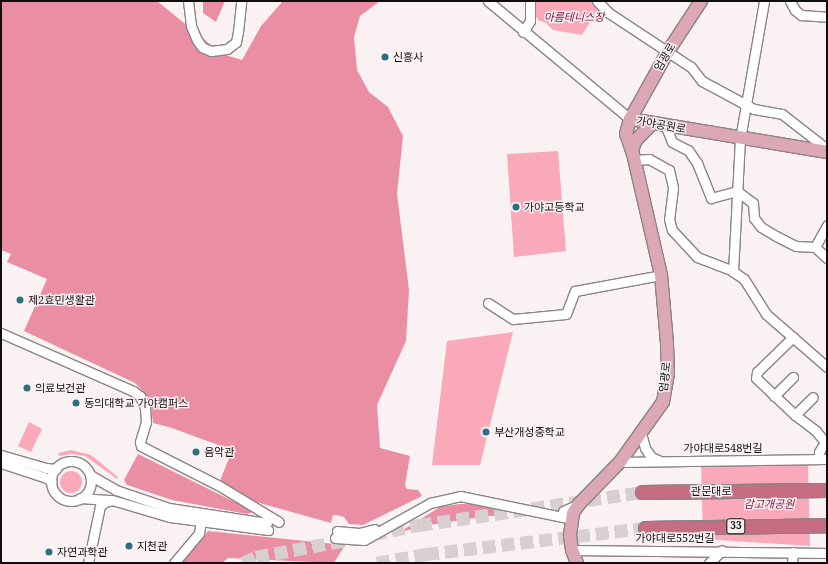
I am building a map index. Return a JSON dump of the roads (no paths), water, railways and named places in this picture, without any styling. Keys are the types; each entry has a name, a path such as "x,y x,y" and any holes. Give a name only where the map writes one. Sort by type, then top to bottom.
{"highway":[{"name":"관문대로","path":"642,492 827,490"},
{"name":"33","path":"645,528 827,525"}],"main road":[{"name":"엄광로","path":"572,516 620,462 662,402 668,374 661,275 633,155 626,134 630,120 667,52 701,1"},
{"name":"가야공원로","path":"630,120 827,152"},
{"path":"633,155 636,140 652,124"},
{"path":"572,516 572,550 577,563"}],"street":[{"path":"188,1 191,26 196,40 202,47 211,51 227,49 236,42 241,1"},
{"name":"가야공원로","path":"488,1 523,32 630,120"},
{"path":"523,32 530,21 530,1"},
{"path":"597,1 609,13 690,67 702,81 754,109 782,114 827,149"},
{"path":"733,272 740,139 764,1"},
{"path":"790,1 795,10 801,15 827,17"},
{"path":"666,127 672,142 688,150 697,163 711,198 738,191"},
{"path":"633,155 660,163 669,170 673,188 669,219 672,230 697,257 733,272 744,280 766,314 827,367"},
{"path":"738,191 753,203 754,218 761,227 796,246 815,247 827,258"},
{"path":"815,247 827,225"},
{"path":"488,303 513,319 566,314 575,291 661,275"},
{"path":"1,333 133,391 140,396 145,408 146,422 140,442 141,446 218,485 279,522"},
{"path":"793,338 756,375 756,378 795,415 816,431 826,441 819,452 823,459"},
{"path":"774,396 793,377"},
{"path":"795,415 813,397"},
{"path":"641,433 645,448 651,457 658,460"},
{"path":"1,454 46,468 56,468 64,463 76,462 86,468 90,475 90,486 87,492 80,498"},
{"name":"가야대로548번길","path":"620,462 658,460 823,459"},
{"path":"1,463 47,478 52,482"},
{"path":"56,468 52,482 53,490 63,499 69,501 80,498 112,500 131,509 166,516 201,518 268,526"},
{"path":"90,475 116,490 201,518"},
{"path":"336,535 364,540 430,503 460,496 572,516 575,539 581,544 594,550"},
{"path":"88,563 100,506 98,501 91,498"},
{"path":"100,506 105,502 112,500"},
{"path":"174,563 199,533 201,518"},
{"name":"가야대로552번길","path":"572,550 722,550 827,553"},
{"path":"709,563 722,550"},
{"path":"792,563 793,552"}],"tunnel":[{"path":"373,534 419,525 642,492"},
{"path":"377,563 426,554 645,528"},
{"path":"243,563 256,557 350,539"}],"place":[{"name":"신흥사","path":"385,57"},
{"name":"가야고등학교","path":"516,207"},
{"name":"제2효민생활관","path":"20,300"},
{"name":"의료보건관","path":"27,388"},
{"name":"동의대학교 가야캠퍼스","path":"76,403"},
{"name":"부산개성중학교","path":"486,432"},
{"name":"음악관","path":"196,452"},
{"name":"지천관","path":"129,546"},
{"name":"자연과학관","path":"49,552"}],"park label":[{"name":"아름테니스장","path":"574,17"},
{"name":"감고개공원","path":"769,504"}]}
